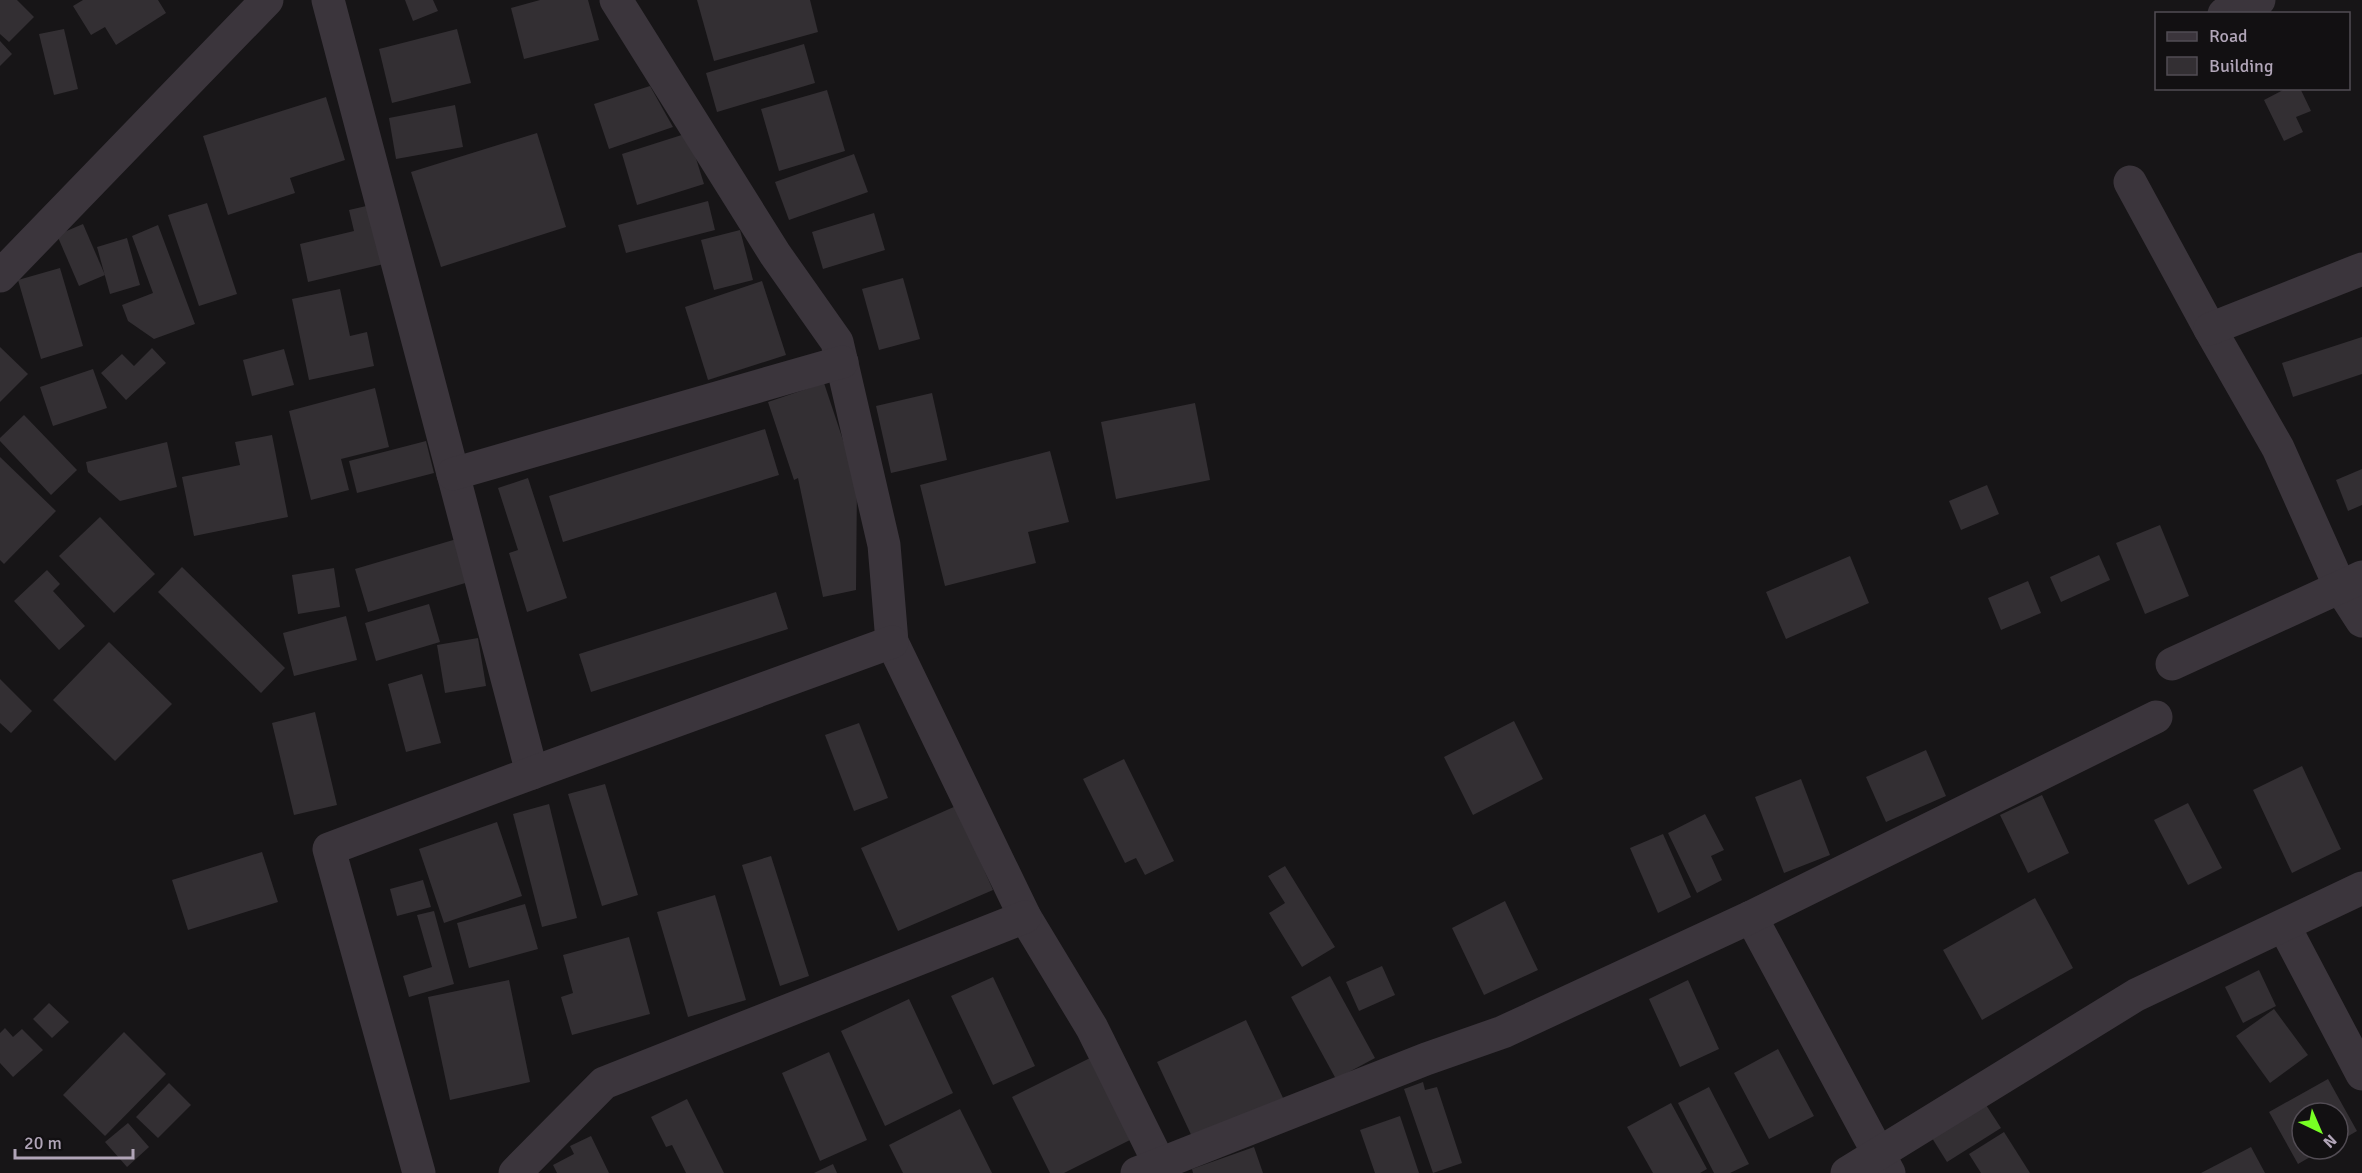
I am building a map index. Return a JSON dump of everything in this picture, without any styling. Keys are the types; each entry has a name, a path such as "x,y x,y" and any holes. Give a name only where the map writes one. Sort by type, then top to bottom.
{"street":[{"path":"0,276 267,0"},
{"path":"328,0 532,772"},
{"path":"616,0 775,254 837,342 885,545 892,642 1024,917 1092,1028 1154,1170 1426,1059 1503,1032 1750,917 2156,717"},
{"path":"2229,12 2259,0"},
{"path":"2130,182 2351,582 2362,621"},
{"path":"2210,329 2362,269"},
{"path":"453,474 842,362"},
{"path":"2172,664 2351,582"},
{"path":"419,1173 329,849 532,772 892,642"},
{"path":"1847,1173 1884,1163 2136,995 2362,888"},
{"path":"515,1173 604,1083 1024,917"},
{"path":"1750,917 1884,1163"},
{"path":"2284,926 2362,1074"}],"building":[{"path":"0,0 17,0 34,17 9,42 0,34"},
{"path":"83,0 158,0 166,13 116,45 105,27 91,35 73,6"},
{"path":"405,0 433,0 438,11 413,21"},
{"path":"540,0 588,0 599,40 524,59 511,8"},
{"path":"697,0 810,0 818,32 714,61"},
{"path":"64,29 78,89 54,95 39,34"},
{"path":"457,29 471,83 392,103 379,49"},
{"path":"0,41 12,54 0,66"},
{"path":"804,44 815,83 717,112 706,73"},
{"path":"650,86 673,127 609,149 594,104"},
{"path":"827,90 845,151 779,171 761,109"},
{"path":"2283,90 2301,90 2311,111 2296,117 2303,132 2284,141 2264,100"},
{"path":"326,97 345,160 290,178 295,193 228,215 203,136"},
{"path":"455,105 463,147 396,159 389,118"},
{"path":"537,133 566,227 441,267 411,172"},
{"path":"688,133 704,184 637,205 622,154"},
{"path":"854,154 868,192 789,220 775,182"},
{"path":"708,201 715,230 626,253 618,225"},
{"path":"207,203 237,294 199,306 168,215"},
{"path":"375,204 388,263 308,282 300,244 354,231 349,210"},
{"path":"874,213 885,250 823,269 812,232"},
{"path":"83,224 105,275 79,286 57,235"},
{"path":"158,225 195,324 154,339 128,321 122,305 153,293 132,236"},
{"path":"740,230 753,280 714,290 701,240"},
{"path":"127,238 140,285 110,294 97,247"},
{"path":"60,268 83,346 41,359 18,280"},
{"path":"903,278 920,339 879,350 862,289"},
{"path":"762,281 786,355 708,380 685,307"},
{"path":"340,289 350,336 367,332 374,366 309,380 292,299"},
{"path":"2362,337 2362,374 2293,397 2282,363"},
{"path":"0,347 28,374 0,402"},
{"path":"152,348 166,363 126,400 101,373 122,354 134,366"},
{"path":"284,349 294,385 252,396 243,360"},
{"path":"93,369 107,408 53,426 40,387"},
{"path":"824,383 857,482 856,590 823,597 798,478 794,480 768,402"},
{"path":"375,388 389,447 341,459 349,490 311,500 289,411"},
{"path":"932,393 947,460 891,473 876,406"},
{"path":"1195,403 1210,480 1116,499 1101,422"},
{"path":"24,415 77,470 51,495 0,441 0,438"},
{"path":"765,429 779,475 563,542 549,496"},
{"path":"272,435 288,517 194,536 182,477 240,465 235,442"},
{"path":"426,441 434,473 357,493 349,461"},
{"path":"167,442 177,487 120,501 88,472 86,462"},
{"path":"1050,451 1069,522 1028,532 1036,563 945,586 920,485"},
{"path":"0,457 56,511 4,564 0,560"},
{"path":"2362,469 2362,505 2348,511 2336,480"},
{"path":"528,478 567,598 527,612 509,553 518,550 498,488"},
{"path":"1987,485 1999,514 1961,530 1949,501"},
{"path":"100,517 155,574 114,613 59,556"},
{"path":"2160,525 2189,596 2145,614 2116,543"},
{"path":"460,538 472,581 368,612 355,569"},
{"path":"2099,555 2110,580 2061,602 2050,577"},
{"path":"1850,556 1869,603 1786,639 1766,592"},
{"path":"182,567 285,668 261,693 158,592"},
{"path":"334,568 340,607 298,614 292,575"},
{"path":"47,570 60,584 53,591 85,626 59,650 14,601"},
{"path":"2028,581 2041,613 2001,630 1988,598"},
{"path":"776,592 788,629 591,692 579,654"},
{"path":"429,604 440,642 376,661 365,623"},
{"path":"346,616 357,660 294,676 283,633"},
{"path":"478,638 486,686 445,693 437,645"},
{"path":"109,642 172,704 115,761 53,700"},
{"path":"422,674 441,743 406,752 388,684"},
{"path":"0,679 32,711 11,733 0,723"},
{"path":"315,712 337,805 294,815 272,723"},
{"path":"1514,721 1543,779 1473,815 1444,757"},
{"path":"859,723 888,798 854,811 825,735"},
{"path":"1926,750 1946,796 1886,822 1866,777"},
{"path":"1124,759 1174,861 1145,875 1136,858 1125,863 1083,779"},
{"path":"2302,766 2341,849 2292,873 2253,790"},
{"path":"1801,779 1830,855 1784,873 1755,797"},
{"path":"605,784 638,895 602,906 568,794"},
{"path":"2042,795 2069,853 2028,873 2000,815"},
{"path":"2188,803 2222,868 2188,885 2154,820"},
{"path":"549,804 577,918 542,927 513,814"},
{"path":"956,806 993,890 898,931 861,848"},
{"path":"1705,814 1724,850 1711,856 1722,880 1697,893 1668,833"},
{"path":"497,822 522,896 444,923 419,849"},
{"path":"1663,834 1691,897 1658,913 1630,848"},
{"path":"262,852 278,902 188,930 172,880"},
{"path":"771,856 809,976 780,986 742,865"},
{"path":"1285,866 1335,947 1302,967 1269,913 1285,903 1268,876"},
{"path":"423,880 431,907 397,916 390,889"},
{"path":"715,895 746,1000 688,1017 657,912"},
{"path":"2035,898 2073,968 1982,1020 1943,950"},
{"path":"1505,901 1538,970 1484,995 1452,928"},
{"path":"525,904 538,949 469,968 457,923"},
{"path":"434,911 454,984 409,997 403,976 432,967 417,915"},
{"path":"629,937 650,1014 572,1035 561,997 573,993 563,955"},
{"path":"1382,966 1395,995 1359,1011 1346,982"},
{"path":"2259,970 2276,1006 2243,1023 2225,987"},
{"path":"1330,976 1375,1058 1336,1079 1291,997"},
{"path":"993,977 1035,1066 993,1085 951,996"},
{"path":"509,980 530,1082 450,1100 428,997"},
{"path":"1688,980 1719,1049 1680,1067 1649,999"},
{"path":"909,999 953,1093 885,1126 841,1031"},
{"path":"49,1003 69,1022 52,1038 33,1019"},
{"path":"2274,1009 2308,1055 2270,1083 2236,1036"},
{"path":"1246,1020 1284,1100 1195,1143 1157,1062"},
{"path":"5,1028 13,1037 22,1029 43,1050 13,1077 0,1063 0,1033"},
{"path":"124,1032 166,1074 105,1136 63,1095"},
{"path":"1778,1049 1814,1116 1769,1139 1734,1073"},
{"path":"829,1052 867,1140 820,1161 782,1073"},
{"path":"1090,1058 1130,1140 1064,1173 1050,1173 1012,1097"},
{"path":"2328,1079 2340,1101 2290,1101 2290,1150 2269,1112"},
{"path":"1423,1082 1425,1090 1437,1087 1462,1163 1433,1173 1404,1089"},
{"path":"169,1083 191,1105 158,1138 136,1117"},
{"path":"1709,1087 1749,1164 1730,1173 1714,1173 1678,1103"},
{"path":"687,1099 724,1173 686,1173 672,1145 666,1147 651,1117"},
{"path":"1671,1103 1707,1169 1700,1173 1653,1173 1627,1127"},
{"path":"1986,1105 2001,1128 1947,1162 1932,1138"},
{"path":"960,1109 992,1173 903,1173 889,1145"},
{"path":"1400,1116 1419,1173 1375,1173 1360,1130"},
{"path":"2350,1118 2357,1131 2350,1135"},
{"path":"128,1123 149,1147 127,1167 105,1142"},
{"path":"2004,1132 2030,1173 1981,1173 1969,1154"},
{"path":"591,1136 609,1173 557,1173 553,1165 574,1154 570,1146"},
{"path":"1254,1147 1263,1173 1193,1173 1192,1169"},
{"path":"2251,1147 2265,1173 2201,1173"},
{"path":"833,1164 837,1173 814,1173"}]}
